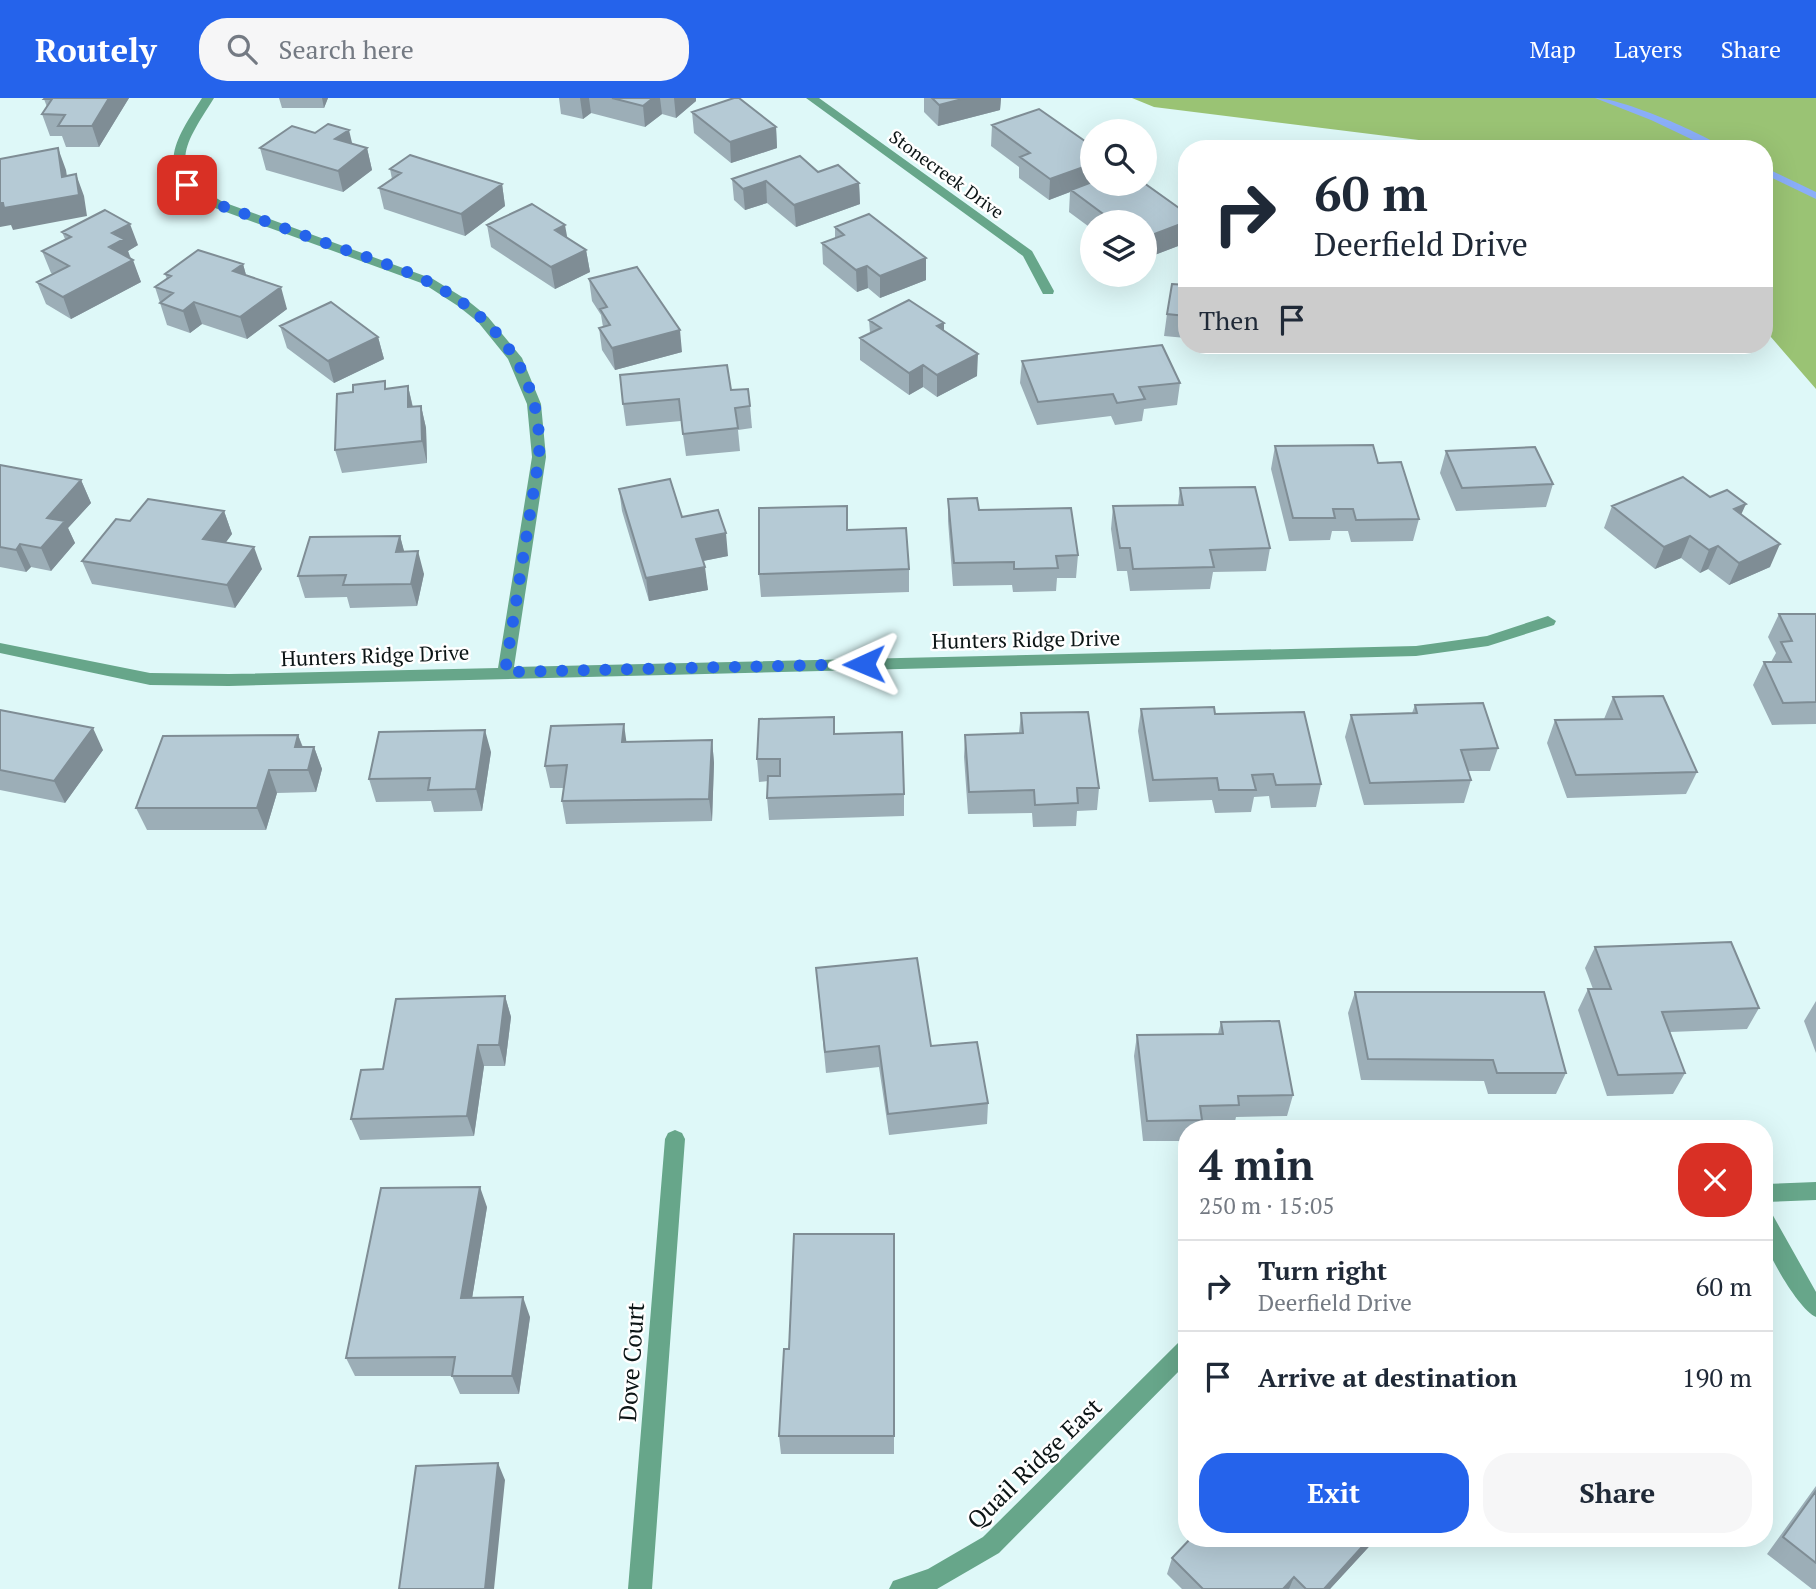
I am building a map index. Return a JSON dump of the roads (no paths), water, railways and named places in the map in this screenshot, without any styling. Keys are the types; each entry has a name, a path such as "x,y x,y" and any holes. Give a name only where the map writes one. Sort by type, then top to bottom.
{"street":[{"path":"208,98 189,128 177,160 187,185 219,205 408,272 439,287 492,328 513,354 527,379 540,428 539,457 505,672"},
{"name":"Stonecreek Drive","path":"812,98 1028,254 1048,291"},
{"name":"Hunters Ridge Drive","path":"0,648 150,679 229,680 1416,651 1488,640 1548,621"},
{"name":"Dove Court","path":"640,1589 675,1139"},
{"path":"1773,1193 1816,1192"},
{"path":"1773,1235 1802,1291 1816,1307"},
{"name":"Quail Ridge East","path":"901,1589 920,1585 961,1565 990,1545 1178,1358"}],"waterway":[{"path":"1600,98 1654,118 1701,140"},
{"path":"1773,174 1816,196"}]}
